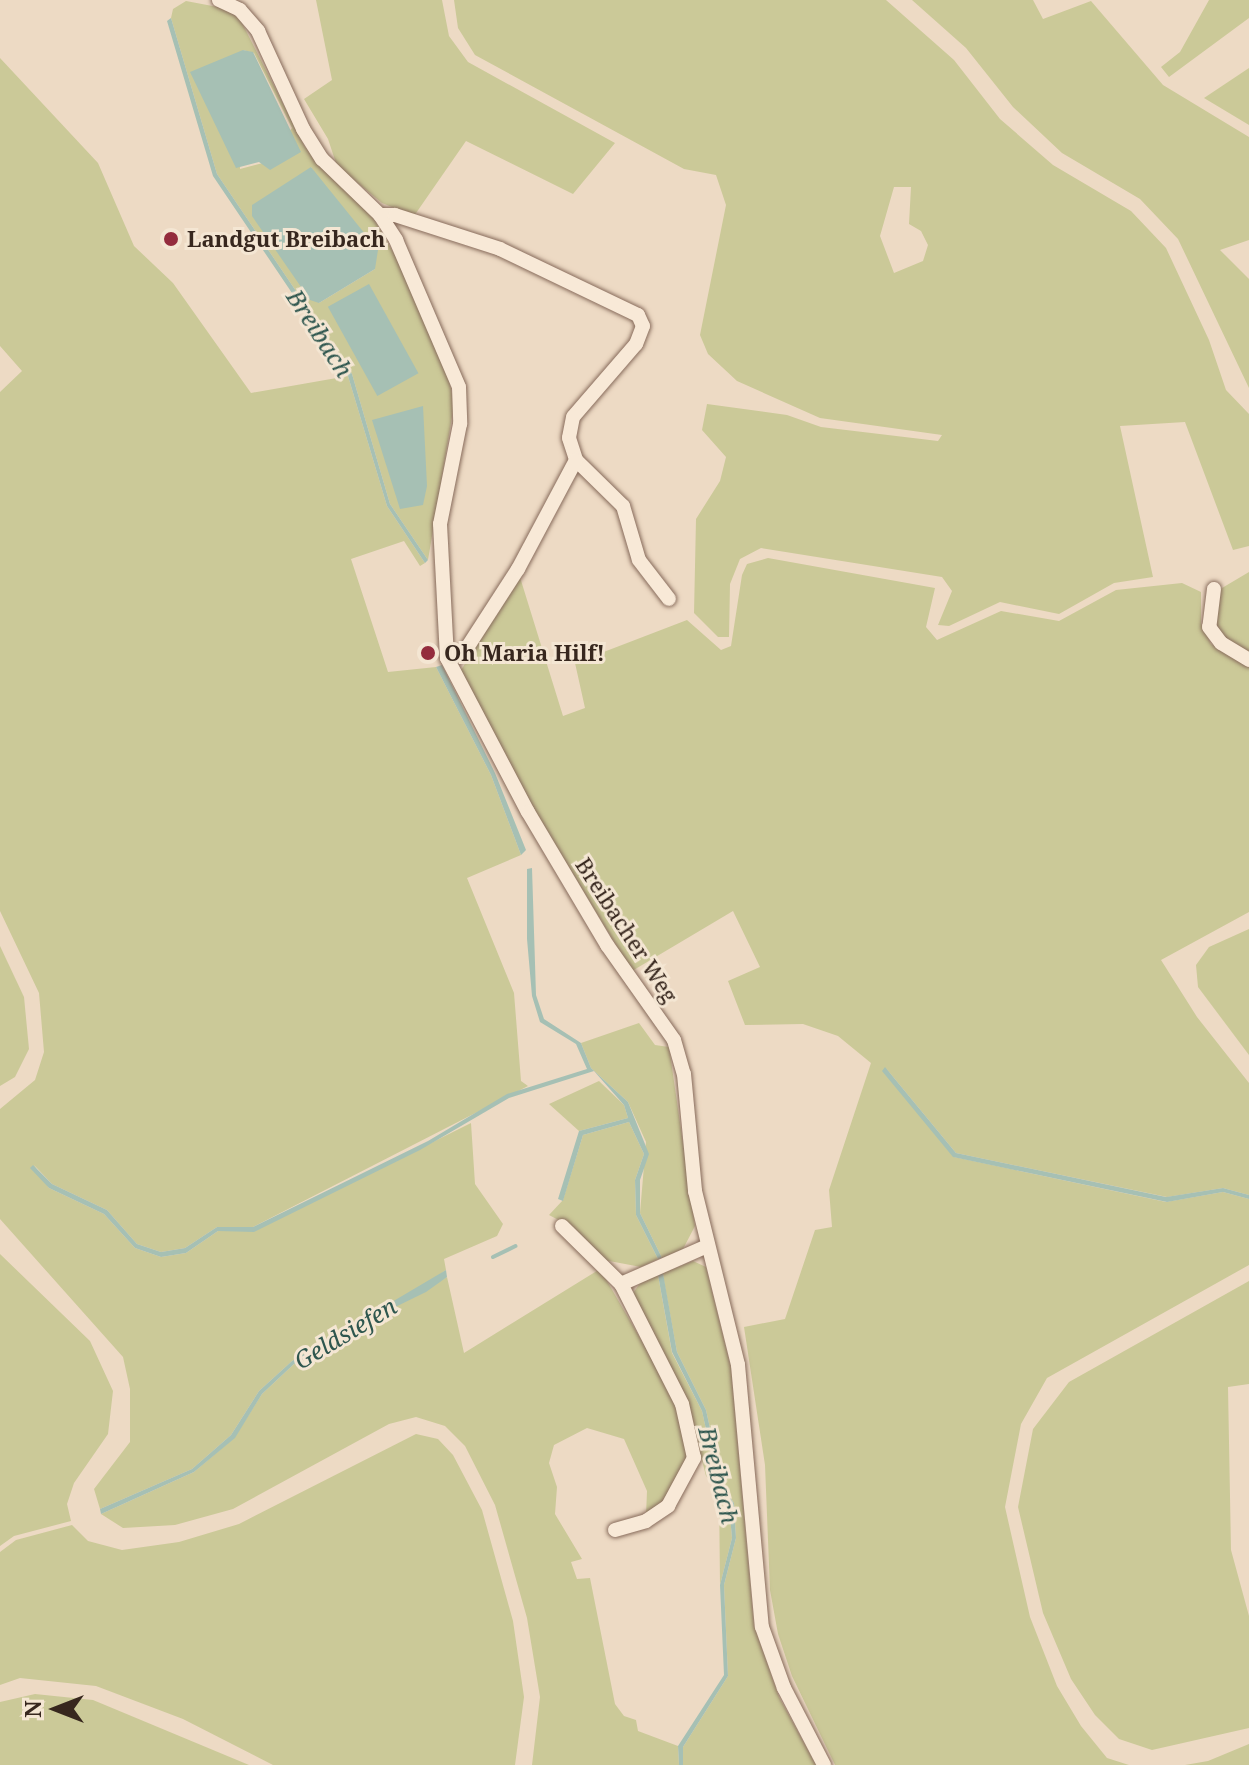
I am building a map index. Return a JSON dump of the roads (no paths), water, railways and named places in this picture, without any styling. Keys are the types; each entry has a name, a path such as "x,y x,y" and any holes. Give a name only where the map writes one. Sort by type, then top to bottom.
{"street":[{"name":"Breibacher Weg","path":"219,0 240,10 258,31 303,129 322,159 380,215 415,279 460,395 459,434 440,524 447,658 559,865 674,1040 684,1074 694,1178 707,1246 738,1365 762,1627 784,1688 824,1765"},
{"path":"380,215 395,215 500,249 638,315 643,326 625,363 573,417 569,438 576,460 623,506 639,560 669,599"},
{"path":"447,658 463,654 518,569 576,460"},
{"path":"1214,589 1209,627 1221,643 1249,660"},
{"path":"562,1226 621,1284 682,1404 694,1458 657,1515 615,1530"},
{"path":"621,1284 707,1246"}],"water":[{"name":"Breibach","path":"171,18 217,174 352,374 390,504 428,560 425,563 387,506 348,376 213,176 167,21"},
{"path":"243,50 253,52 301,152 270,170 259,162 236,168 190,72"},
{"path":"311,167 378,250 375,269 319,303 310,300 252,216 252,205"},
{"path":"369,284 418,373 377,396 328,307"},
{"path":"423,406 427,486 423,505 400,509 372,420"},
{"path":"442,665 495,773 526,850 521,855 491,775 436,667"},
{"path":"532,868 536,995 544,1019 581,1043 591,1068 628,1102 649,1154 640,1180 640,1213 662,1258 658,1259 636,1215 635,1180 644,1154 629,1122 583,1135 563,1201 558,1199 579,1131 628,1118 624,1105 594,1071 509,1098 420,1150 254,1232 218,1231 186,1253 161,1257 135,1248 104,1214 49,1188 30,1168 33,1165 52,1184 107,1210 137,1244 161,1252 185,1248 217,1227 253,1227 428,1141 507,1094 587,1069 576,1044 540,1022 532,996 527,939 527,869"},
{"path":"885,1067 956,1153 1166,1197 1223,1188 1249,1195 1249,1199 1223,1192 1167,1202 953,1157 882,1071"},
{"path":"446,1270 447,1277 426,1292 346,1331 331,1347 294,1364 262,1394 235,1438 194,1472 101,1514 100,1509 192,1469 231,1435 259,1391 292,1361"},
{"name":"Breibach","path":"663,1273 677,1352 706,1410 723,1487 734,1503 736,1538 724,1585 728,1676 683,1747 683,1765 679,1765 678,1746 724,1675 720,1585 732,1538 729,1505 719,1489 702,1411 672,1352 658,1275"}],"waterway":[{"name":"Geldsiefen","path":"493,1257 516,1246"}],"place":[{"name":"Landgut Breibach","path":"171,239"},
{"name":"Oh Maria Hilf!","path":"428,653"}]}
